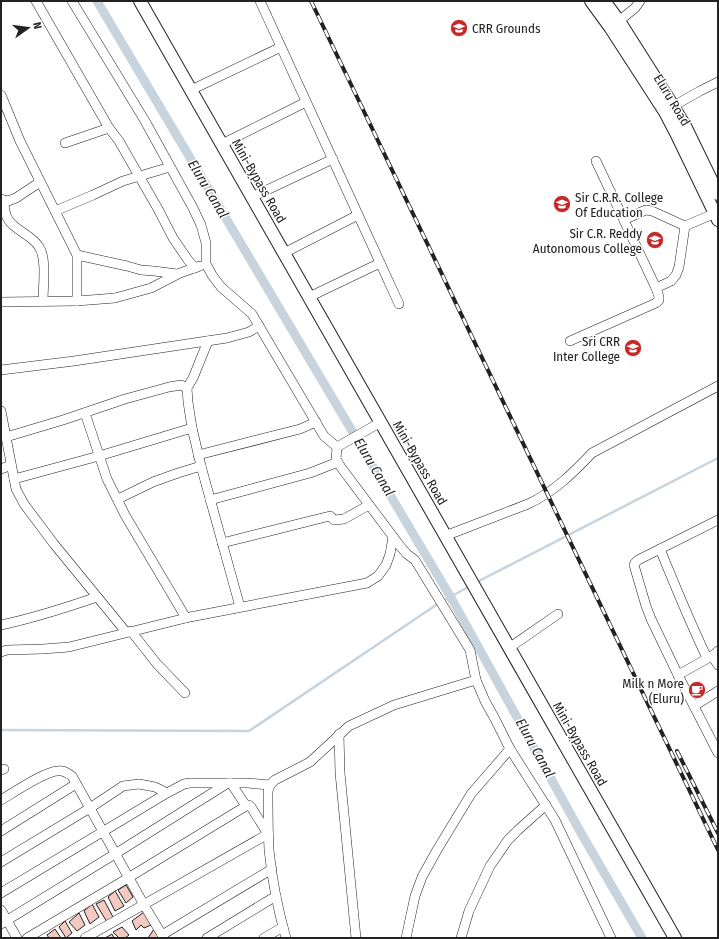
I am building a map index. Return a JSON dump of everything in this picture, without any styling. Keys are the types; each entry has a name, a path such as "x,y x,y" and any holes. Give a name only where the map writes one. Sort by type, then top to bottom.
{"main road":[{"name":"Mini-Bypass Road","path":"140,1 309,297 376,425 446,537 675,938"},
{"name":"Eluru Road","path":"591,1 615,24"},
{"name":"Eluru Road","path":"604,1 615,24 669,109 686,128 718,194"},
{"name":"Eluru Road","path":"669,109 676,133 717,215"}],"street":[{"path":"36,1 108,128 119,141 173,238 195,268"},
{"path":"72,1 145,121 193,208 201,225 206,243 206,264 212,275 221,287 252,314 324,436 338,447"},
{"path":"260,1 399,304"},
{"path":"615,24 640,1"},
{"path":"191,90 281,47"},
{"path":"669,109 718,82"},
{"path":"1,94 20,141 77,255 77,301"},
{"path":"222,144 306,102"},
{"path":"65,143 108,128"},
{"path":"252,197 332,159"},
{"path":"570,342 656,303 659,300 656,288 596,161"},
{"path":"55,211 123,181 170,166"},
{"path":"40,182 16,198 8,201 3,200 4,211 12,224 40,247 43,255 44,269 43,301"},
{"path":"624,220 646,210 652,211 685,226 717,215"},
{"path":"284,253 358,215"},
{"path":"656,288 671,281 676,275 679,267 685,226"},
{"path":"77,255 142,270 177,274"},
{"path":"309,297 380,263"},
{"path":"1,302 77,301 115,298 151,288 177,274 206,264"},
{"path":"1,370 74,361 227,338 248,332 259,326"},
{"path":"208,341 193,378 187,388 188,402 200,466 240,607"},
{"path":"4,433 62,420 125,399 169,387 182,385 187,388"},
{"path":"446,537 540,498 566,479 592,452 718,386"},
{"path":"1,411 4,433 16,489 24,504 97,597 185,693"},
{"path":"85,413 108,479 125,515 186,618"},
{"path":"198,455 300,428 316,422"},
{"path":"338,447 376,425"},
{"path":"14,479 99,456 192,428"},
{"path":"338,447 336,460 393,537 407,554 415,560 470,650 476,680 485,701 496,719 510,749 556,820 607,937"},
{"path":"210,500 310,473 338,462"},
{"path":"1,469 12,465"},
{"path":"118,499 153,482 200,466"},
{"path":"222,543 330,516 334,520 344,519 369,506"},
{"path":"718,520 638,560 634,565 646,606 694,706 715,738 718,753"},
{"path":"1,652 7,650 69,647 128,631 186,618 367,583 378,576 386,565 390,554 393,537"},
{"path":"660,549 685,611 718,665"},
{"path":"1,625 33,618 97,597"},
{"path":"509,648 558,614"},
{"path":"678,675 712,655"},
{"path":"286,938 276,896 268,834 268,791 270,785 275,780 310,762 349,726 394,705 476,680"},
{"path":"694,706 718,691"},
{"path":"339,734 340,772 356,938"},
{"path":"406,938 415,896 422,877 471,794 510,749"},
{"path":"1,800 54,771 66,771 72,776 128,878 163,936 272,869"},
{"path":"229,783 246,806 249,805 251,807 268,834"},
{"path":"4,922 229,783"},
{"path":"1,893 184,784 247,783 270,785"},
{"path":"1,831 76,784"},
{"path":"1,862 90,808 123,786 139,784 155,787 167,793"},
{"path":"461,938 469,911 490,866 508,840 546,805"},
{"path":"27,938 246,806"},
{"path":"85,938 268,834"},
{"path":"207,938 276,896"},
{"path":"1,910 4,922 17,938"},
{"path":"264,938 283,927"}],"building":[{"path":"126,885 133,897 126,903 118,890"},
{"path":"115,891 124,906 115,911 108,897"},
{"path":"104,900 113,917 107,922 96,904"},
{"path":"92,904 99,917 90,924 84,911"},
{"path":"144,912 151,925 144,928 141,925 136,930 132,921"},
{"path":"79,913 85,925 77,931 69,922"},
{"path":"65,921 72,933 66,938 59,927"},
{"path":"122,927 129,935 125,938 119,938 113,932"},
{"path":"55,929 61,938 49,938 47,935"},
{"path":"154,929 159,938 148,938"},
{"path":"112,934 114,938 105,938"}],"waterway":[{"name":"Eluru Canal","path":"97,1 450,596 581,833 642,938"},
{"path":"477,582 718,458"},
{"path":"443,601 470,586"},
{"path":"1,730 249,731 439,603"}],"railway":[{"path":"311,1 718,850"},
{"path":"677,751 718,833"}],"place":[{"name":"CRR Grounds","path":"459,28"},
{"name":"Sir C.R.R. College Of Education","path":"562,204"},
{"name":"Sir C.R. Reddy Autonomous College","path":"655,240"},
{"name":"Sri CRR Inter College","path":"633,348"},
{"name":"Milk n More (Eluru)","path":"697,690"}]}
